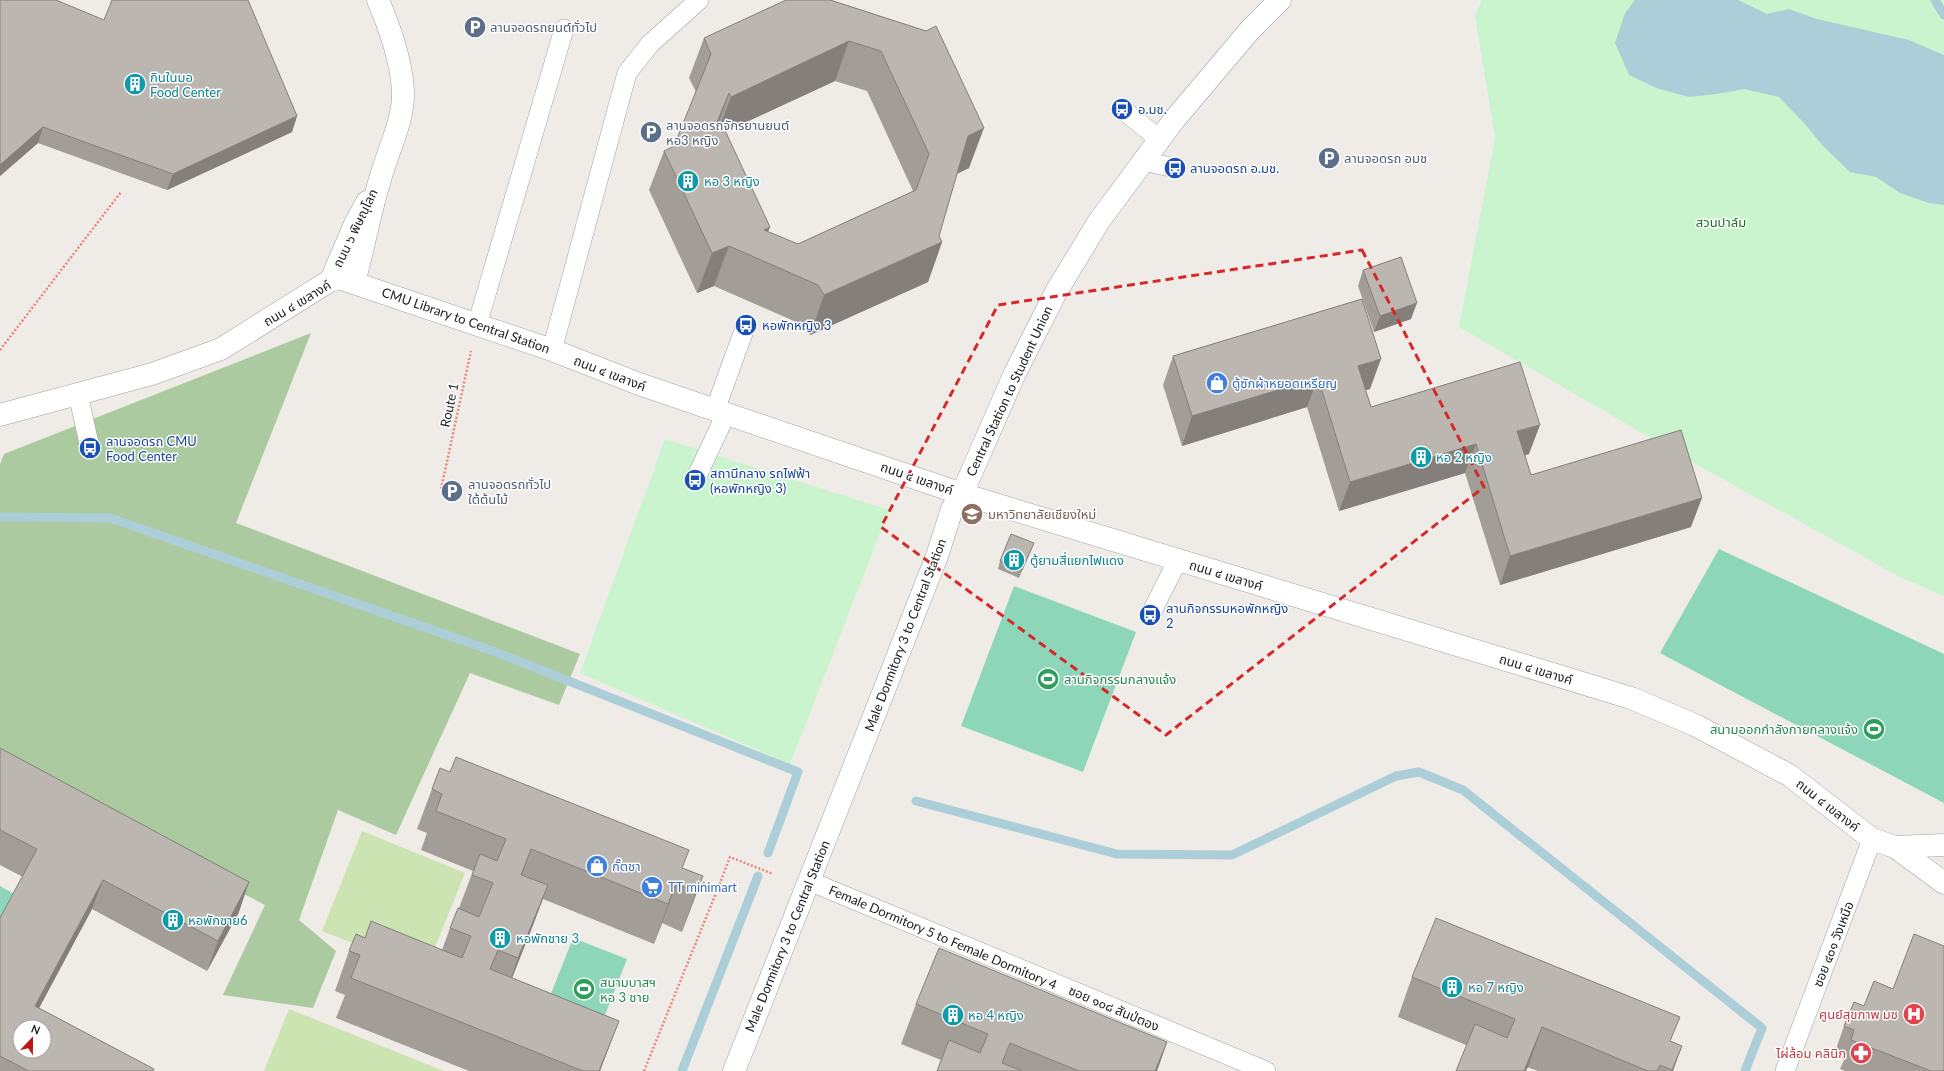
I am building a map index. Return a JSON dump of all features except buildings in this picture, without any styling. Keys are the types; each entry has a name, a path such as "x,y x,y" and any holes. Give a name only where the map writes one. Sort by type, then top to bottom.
{"street":[{"path":"1159,139 1245,36"},
{"name":"ถนน ๖ พิษณุโลก","path":"358,276 381,176"},
{"name":"ถนน ๖ พิษณุโลก","path":"358,276 354,224 381,176"},
{"path":"959,498 1015,373"},
{"name":"ถนน ๔ เขลางค์","path":"720,412 959,498 994,504"},
{"path":"809,881 859,758 937,556"},
{"path":"1895,847 1944,883"}],"lane":[{"path":"378,0 397,52 403,91 401,112 397,129 381,176"},
{"path":"552,350 627,73 650,44 699,0"},
{"path":"1245,36 1280,0"},
{"path":"477,325 564,30"},
{"path":"1112,202 1159,139 1122,109"},
{"name":"Central Station to Student Union","path":"959,498 1056,292 1099,221 1159,139"},
{"path":"1143,161 1175,168"},
{"path":"0,415 152,374 221,349 358,276"},
{"name":"CMU Library to Central Station","path":"358,276 477,325 552,350 639,384 720,412"},
{"path":"1015,373 1056,292"},
{"path":"695,480 720,412 746,325"},
{"path":"78,394 90,448"},
{"path":"959,498 1178,560"},
{"name":"Male Dormitory 3 to Central Station","path":"736,1066 959,498"},
{"path":"994,504 1631,698 1695,725 1789,775 1872,839 1895,847 1944,845"},
{"path":"1150,615 1178,560"},
{"name":"ซอย ๔๐๑ วังเหนึอ","path":"1785,1071 1872,839"},
{"name":"Female Dormitory 5 to Female Dormitory 4","path":"809,881 1265,1071"}],"path":[{"path":"0,350 121,192"},
{"name":"Route 1","path":"441,489 477,325"},
{"path":"644,1071 730,858 773,874"},
{"path":"696,879 718,888"}],"highlighted area":[{"path":"1362,250 1484,487 1166,735 881,527 998,305"}],"green space":[{"name":"สวนปาล์ม","path":"1482,0 1944,0 1944,596 1900,577 1701,467 1459,327 1495,138 1475,16"},
{"path":"311,333 236,523 580,654 559,705 470,673 396,835 338,810 299,920 336,951 313,1008 223,995 265,905 0,768 0,464 4,454"},
{"path":"665,439 889,510 790,764 580,673"},
{"name":"สนามออกกำลังกายกลางแจ้ง","path":"1719,549 1944,654 1944,803 1660,653"},
{"name":"ลานกิจกรรมกลางแจ้ง","path":"1014,586 1136,632 1083,772 961,726"},
{"path":"362,831 465,873 425,972 322,931"},
{"path":"0,886 16,895 0,924"},
{"name":"สนามบาสฯ หอ 3 ชาย","path":"573,938 627,959 595,1040 541,1019"},
{"path":"289,1009 444,1071 264,1071"}],"water":[{"path":"1635,0 1738,0 1767,14 1789,9 1817,19 1909,40 1944,55 1944,205 1929,203 1900,193 1876,177 1850,172 1823,146 1804,123 1779,97 1744,89 1689,97 1656,88 1629,75 1615,43 1625,13"}],"waterway":[{"path":"1935,0 1944,15"},
{"path":"0,517 110,518 493,651 798,772 768,853"},
{"path":"916,801 1117,854 1232,855 1396,776 1419,772 1463,790 1762,1028 1745,1071"},
{"path":"682,1071 758,876"}],"place":[{"name":"ลานจอดรถยนต์ทั่วไป","path":"475,27"},
{"name":"กินในมอ Food Center","path":"135,84"},
{"name":"อ.มช.","path":"1122,109"},
{"name":"ลานจอดรถจักรยานยนต์ หอ3 หญิง","path":"651,132"},
{"name":"ลานจอดรถ อมช","path":"1329,158"},
{"name":"ลานจอดรถ อ.มช.","path":"1175,168"},
{"name":"หอ 3 หญิง","path":"688,181"},
{"name":"หอพักหญิง 3","path":"746,325"},
{"name":"ตู้ซักผ้าหยอดเหรียญ","path":"1217,383"},
{"name":"ลานจอดรถ CMU Food Center","path":"90,448"},
{"name":"หอ 2 หญิง","path":"1421,457"},
{"name":"สถานีกลาง รถไฟฟ้า (หอพักหญิง 3)","path":"695,480"},
{"name":"ลานจอดรถทั่วไป ใต้ต้นไม้","path":"452,491"},
{"name":"มหาวิทยาลัยเชียงใหม่","path":"972,514"},
{"name":"ตู้ยามสี่แยกไฟแดง","path":"1014,560"},
{"name":"ลานกิจกรรมหอพักหญิง 2","path":"1150,615"},
{"name":"ลานกิจกรรมกลางแจ้ง","path":"1048,679"},
{"name":"สนามออกกำลังกายกลางแจ้ง","path":"1874,729"},
{"name":"กั๊ตชา","path":"597,866"},
{"name":"TT minimart","path":"652,887"},
{"name":"หอพักชาย6","path":"173,920"},
{"name":"หอพักชาย 3","path":"500,938"},
{"name":"หอ 7 หญิง","path":"1452,987"},
{"name":"สนามบาสฯ หอ 3 ชาย","path":"584,989"},
{"name":"ศูนย์สุขภาพ มช","path":"1914,1014"},
{"name":"หอ 4 หญิง","path":"953,1015"},
{"name":"ไผ่ล้อม คลินิก","path":"1861,1053"}]}
